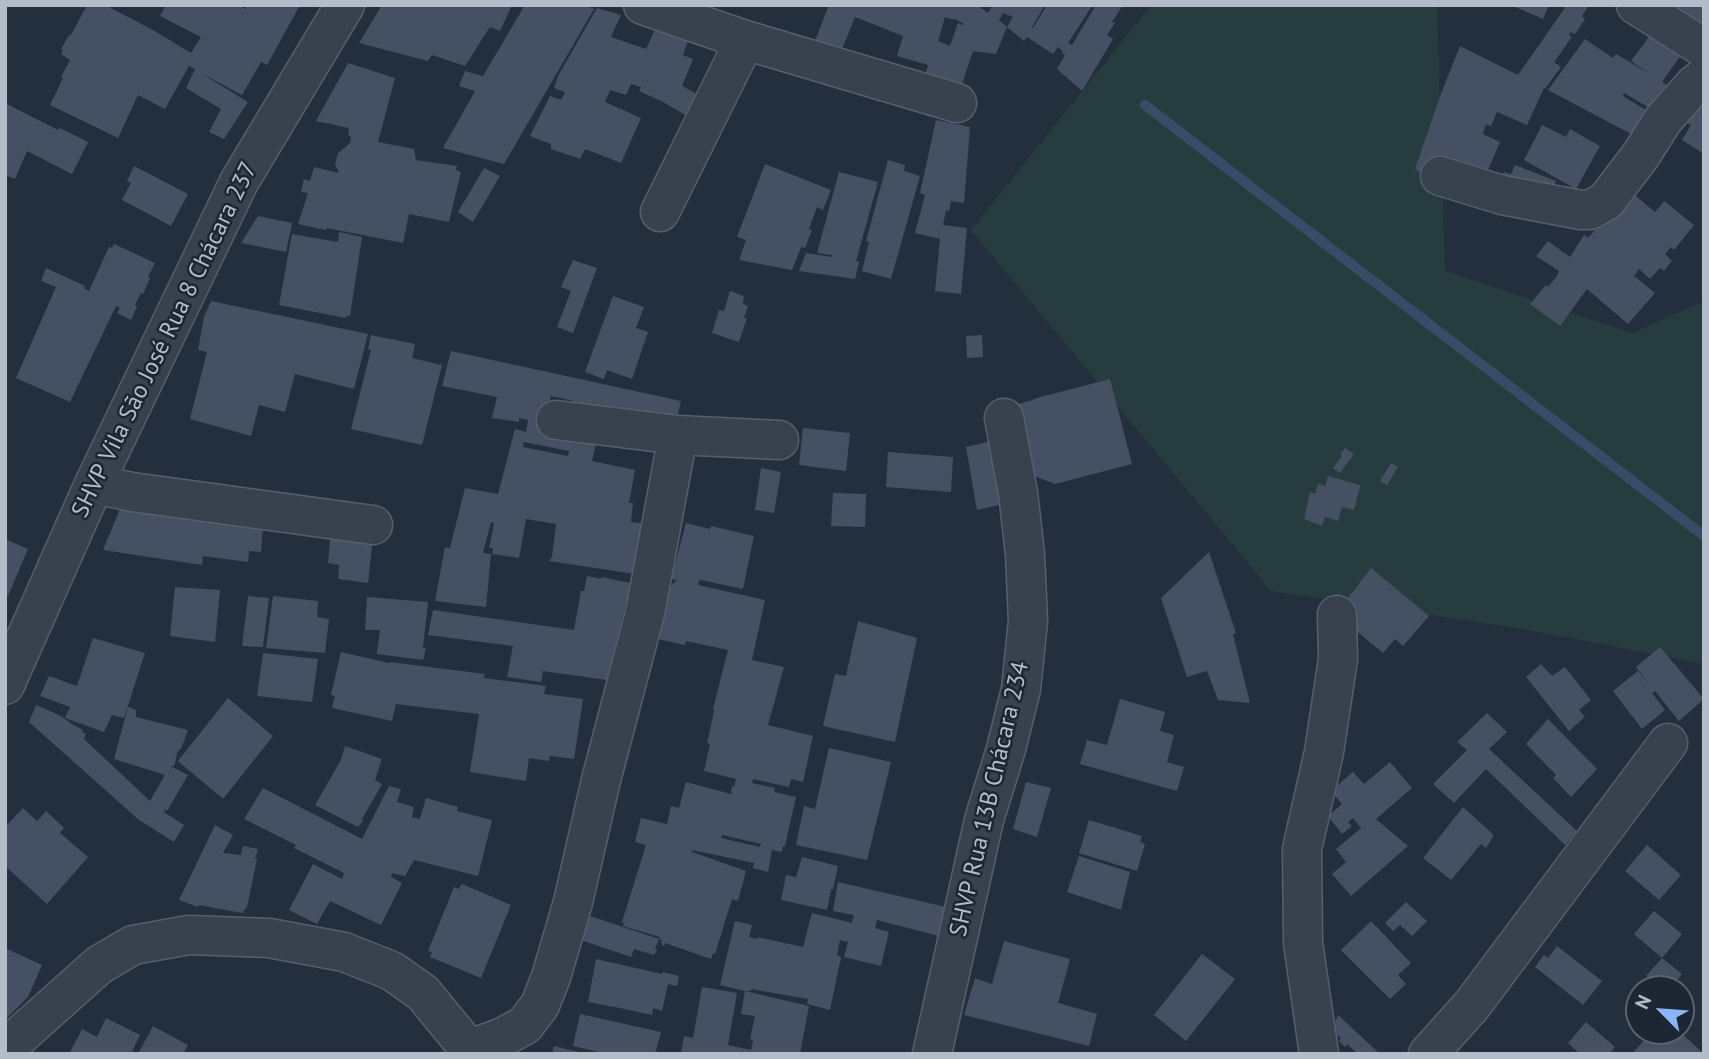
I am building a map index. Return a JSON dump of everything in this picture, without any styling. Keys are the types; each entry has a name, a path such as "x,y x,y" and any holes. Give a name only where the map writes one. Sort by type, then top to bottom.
{"street":[{"name":"SHVP Vila São José Rua 8 Chácara 237","path":"5,685 94,484 239,182 345,5"},
{"path":"643,5 745,40 957,103"},
{"path":"1636,5 1704,48"},
{"path":"660,212 745,40"},
{"path":"1440,176 1502,195 1590,210 1606,201 1641,155 1663,120 1694,85 1704,78"},
{"name":"SHVP Rua 13B Chácara 234","path":"932,1054 984,820 1021,689 1028,621 1025,554 1018,493 1004,418"},
{"path":"556,420 678,435 779,440"},
{"path":"5,1049 99,965 132,945 189,935 269,937 344,952 392,971 423,993 472,1051 525,1024 540,1005 573,902 601,780 645,613 678,435"},
{"path":"94,484 132,492 373,525"},
{"path":"1319,1054 1303,943 1302,849 1324,752 1339,659 1337,615"},
{"path":"1427,1054 1472,1005 1668,743"}],"green space":[{"path":"1151,5 1437,5 1445,271 1632,333 1704,301 1704,664 1523,629 1271,591 971,230"}],"building":[{"path":"87,5 105,5 191,53 201,37 160,16 166,5 238,5 245,9 247,5 300,5 267,65 261,62 242,95 199,72 248,102 224,139 209,132 221,109 186,88 195,69 189,66 165,109 138,95 118,138 50,105 70,60 61,54 61,49"},
{"path":"382,5 512,5 500,31 490,27 465,66 432,55 428,61 359,43"},
{"path":"525,5 583,5 594,9 504,164 443,148 475,91 459,86 465,71 483,76"},
{"path":"829,5 977,5 988,13 993,5 1045,5 1033,28 1047,5 1091,5 1068,43 1072,45 1096,5 1123,5 1107,35 1113,39 1082,91 1057,69 1065,55 1063,51 1058,47 1053,54 1027,37 1024,41 1007,27 996,54 973,51 960,90 925,76 928,65 897,56 903,36 855,17 841,52 815,41","holes":["1003,13 1013,17 1007,27 999,20","945,17 964,24 958,23 950,46 938,41"]},
{"path":"1511,5 1549,5 1543,19"},
{"path":"1567,5 1589,5 1582,16 1585,19 1575,34 1571,32 1569,35 1572,37 1554,62 1561,67 1544,88 1527,125 1497,112 1491,126 1486,124 1483,134 1500,142 1480,189 1437,183 1415,169 1460,46 1518,75"},
{"path":"1657,5 1704,5 1704,29"},
{"path":"597,8 621,15 611,37 646,49 656,27 689,38 683,55 693,59 682,86 699,95 687,116 639,91 641,87 631,84 626,95 610,90 605,102 641,118 621,163 585,149 580,159 551,149 551,144 530,136 550,96 561,100 565,92 554,88 559,74"},
{"path":"1651,34 1681,55 1662,82 1675,90 1658,113 1624,93 1623,96 1654,115 1635,136 1548,90 1585,39 1613,58 1616,54 1650,74 1631,61"},
{"path":"348,63 395,78 378,142 414,149 416,160 457,166 456,170 461,172 449,222 409,214 403,243 298,224 308,193 301,192 304,179 310,181 314,167 339,173 335,164 338,153 350,143 349,128 316,121"},
{"path":"1704,97 1704,154 1682,140 1691,125 1683,121"},
{"path":"5,103 88,142 72,174 27,151 15,179 5,175"},
{"path":"936,120 970,127 964,203 951,201 943,225 967,228 961,294 935,291 940,239 915,233 925,195 920,193"},
{"path":"1542,125 1566,137 1570,129 1600,146 1576,189 1524,160"},
{"path":"888,160 905,165 904,171 920,176 891,279 862,271 869,242 866,241"},
{"path":"765,164 831,190 823,210 817,207 805,248 801,247 792,270 739,260 746,240 737,237"},
{"path":"1515,165 1556,181 1550,196 1500,180 1504,172 1511,174"},
{"path":"134,166 188,194 171,226 122,200 131,183 127,181"},
{"path":"484,168 500,176 473,222 458,212"},
{"path":"839,172 878,182 856,261 859,262 855,279 799,271 806,253 832,257 817,253"},
{"path":"1631,192 1655,212 1664,201 1694,225 1674,250 1671,247 1665,254 1672,261 1664,271 1660,268 1650,279 1639,269 1634,276 1655,293 1628,324 1587,289 1560,326 1530,304 1546,285 1548,287 1559,271 1536,256 1548,241 1570,257 1584,235 1588,238"},
{"path":"258,216 292,223 286,252 241,243"},
{"path":"339,232 362,237 350,316 346,318 279,305 292,234 338,242"},
{"path":"114,244 155,263 143,294 141,293 135,305 137,306 131,320 117,313 120,308 116,306 70,402 16,378 56,287 41,281 46,268 85,286 89,291 109,247 112,248"},
{"path":"573,260 597,268 573,333 557,327 571,291 561,287"},
{"path":"730,291 744,296 743,304 748,306 739,342 712,333 719,310 724,311"},
{"path":"613,296 644,307 636,328 648,332 632,379 607,370 604,379 585,372"},
{"path":"211,301 368,334 354,389 295,374 285,412 259,405 251,436 190,419 207,352 198,350 204,317"},
{"path":"371,335 415,344 412,358 442,365 422,445 351,429 371,350 368,349"},
{"path":"982,335 983,357 967,358 966,336"},
{"path":"451,351 681,401 674,431 571,411 574,401 551,396 547,412 601,423 592,461 635,470 629,503 633,503 631,522 647,524 635,574 549,561 552,557 556,524 526,519 519,558 492,554 493,548 489,548 494,523 491,522 483,553 491,554 486,607 435,601 445,547 450,548 465,488 498,494 515,429 526,432 528,420 519,418 519,422 492,418 497,397 442,386","holes":["524,442 569,451 568,456 523,447"]},
{"path":"1110,379 1132,464 1055,484 1032,475 1015,405"},
{"path":"803,428 850,433 846,471 799,465"},
{"path":"991,441 1003,504 977,510 966,447"},
{"path":"1345,448 1354,454 1340,473 1333,468"},
{"path":"888,452 953,457 951,492 886,487"},
{"path":"1391,463 1398,467 1387,485 1380,481"},
{"path":"761,468 781,472 774,513 755,510"},
{"path":"1328,476 1360,487 1354,510 1342,507 1338,521 1325,517 1322,526 1304,519 1310,492 1315,494 1318,484 1325,486"},
{"path":"833,493 866,494 865,527 831,526"},
{"path":"122,504 263,522 261,552 249,551 248,562 203,556 202,565 103,550"},
{"path":"686,523 754,536 743,589 701,580 698,585 765,600 752,660 784,667 768,725 813,736 803,782 791,779 789,787 753,779 752,783 775,788 774,792 796,797 785,846 782,852 772,850 768,872 753,868 754,863 692,850 746,871 738,901 732,899 715,954 713,953 711,959 665,943 664,946 660,937 623,926 622,922 646,845 635,842 641,818 667,824 671,806 679,808 686,782 731,794 736,779 704,771 713,709 728,650 686,641 685,645 658,639 668,588 677,580 671,579","holes":["722,835 761,844 760,847 721,838"]},
{"path":"331,530 373,537 368,583 338,579 339,565 328,563"},
{"path":"5,539 28,549 8,596 5,595"},
{"path":"1209,552 1236,633 1233,634 1250,703 1218,700 1207,671 1187,677 1161,598"},
{"path":"1371,568 1429,616 1403,646 1395,639 1383,653 1336,614"},
{"path":"587,576 631,583 607,680 543,671 541,682 507,677 513,646 428,635 433,610 574,630 581,591 584,591"},
{"path":"175,587 220,590 215,642 170,636"},
{"path":"248,596 269,598 263,647 242,646"},
{"path":"273,596 318,601 317,617 329,619 325,653 266,648"},
{"path":"367,597 428,602 423,660 377,654 380,630 365,630"},
{"path":"858,621 917,638 895,742 823,726 835,674 846,676"},
{"path":"93,638 145,653 124,718 112,715 104,732 65,718 70,707 40,696 49,676 77,686"},
{"path":"1660,647 1704,699 1679,721 1655,691 1652,693 1665,710 1642,729 1613,691 1638,671 1650,685 1636,667"},
{"path":"341,652 389,663 485,674 484,678 546,686 544,694 583,699 574,759 550,756 549,761 529,758 526,781 470,772 479,714 396,704 392,721 332,708 335,696 331,695"},
{"path":"263,653 318,659 312,702 257,696"},
{"path":"1541,664 1552,676 1565,667 1591,700 1579,710 1585,717 1569,731 1526,677"},
{"path":"228,698 273,736 223,799 178,761"},
{"path":"1120,699 1165,712 1160,731 1174,735 1167,762 1184,767 1177,791 1080,764 1087,740 1107,745"},
{"path":"36,705 83,730 86,734 84,739 150,801 165,775 114,759 128,707 136,710 136,717 188,730 174,766 170,766 188,775 164,812 184,825 174,842 139,820 29,722"},
{"path":"1487,713 1507,732 1489,749 1577,831 1565,845 1486,769 1454,803 1433,784 1467,750 1457,742"},
{"path":"1548,719 1597,769 1571,797 1553,778 1556,775 1526,744"},
{"path":"345,746 382,759 375,780 382,784 358,827 315,805 341,760"},
{"path":"829,748 891,762 867,860 796,845 804,806 815,809"},
{"path":"1390,762 1412,788 1376,819 1408,846 1351,896 1332,874 1346,862 1336,849 1361,828 1353,818 1348,822 1352,826 1342,834 1328,816 1342,804 1331,791 1353,772 1364,784"},
{"path":"1026,782 1051,788 1037,837 1013,829"},
{"path":"389,786 401,789 397,802 414,807 412,817 420,819 426,798 458,807 457,811 492,820 478,876 414,860 405,876 392,873 391,877 402,883 381,925 330,901 317,924 289,910 313,864 342,879 344,873 244,819 263,788 362,839"},
{"path":"1463,807 1494,835 1486,848 1481,844 1451,880 1423,858"},
{"path":"23,808 37,821 46,811 64,828 60,833 88,857 47,904 5,866 5,827"},
{"path":"1089,820 1142,836 1140,842 1145,844 1137,871 1079,853"},
{"path":"215,825 233,835 223,853 241,855 243,846 258,849 247,907 242,913 199,905 198,907 179,900"},
{"path":"1647,845 1681,875 1659,900 1625,871"},
{"path":"1079,856 1130,872 1121,910 1067,892"},
{"path":"802,857 838,866 827,910 781,900 786,875 796,877"},
{"path":"838,882 946,907 939,936 877,920 875,928 889,932 881,966 844,957 848,942 840,940 837,955 841,957 830,1010 807,1004 808,999 720,985 735,921 752,925 749,937 803,947 812,913 852,923 854,915 833,911"},
{"path":"462,884 511,905 481,978 430,957 432,952 428,951 454,887 459,889"},
{"path":"1406,902 1427,921 1412,936 1400,925 1393,931 1385,923"},
{"path":"1654,911 1682,934 1662,958 1634,934"},
{"path":"587,915 659,939 655,949 657,950 654,955 634,949 631,957 581,940"},
{"path":"1371,921 1411,963 1398,975 1406,984 1390,999 1341,950"},
{"path":"1004,941 1070,959 1058,1003 1097,1014 1089,1046 964,1015 975,978 992,984"},
{"path":"1557,946 1602,981 1583,1005 1535,967 1544,955 1548,958"},
{"path":"5,948 42,965 28,997 5,1020"},
{"path":"1202,954 1235,979 1186,1041 1154,1015"},
{"path":"1662,958 1682,974 1681,975 1647,975"},
{"path":"596,959 679,976 677,986 668,984 662,1011 653,1008 652,1015 588,1002"},
{"path":"702,987 737,993 728,1045 751,1050 753,1040 750,1039 755,1016 741,1014 745,991 809,1006 800,1054 681,1054 684,1036 693,1038"},
{"path":"580,1014 661,1032 655,1054 608,1054 573,1046"},
{"path":"1338,1015 1380,1054 1358,1054 1347,1044 1345,1047 1336,1034 1335,1023"},
{"path":"106,1018 140,1035 131,1054 69,1054 82,1029 97,1037"},
{"path":"1586,1022 1615,1047 1609,1054 1580,1054 1568,1043"},
{"path":"153,1026 188,1045 183,1054 138,1054"},
{"path":"1640,1045 1694,1045 1704,1054 1632,1054"},
{"path":"554,1046 583,1053 583,1054 552,1054"}],"waterway":[{"path":"1145,105 1704,536"}]}
